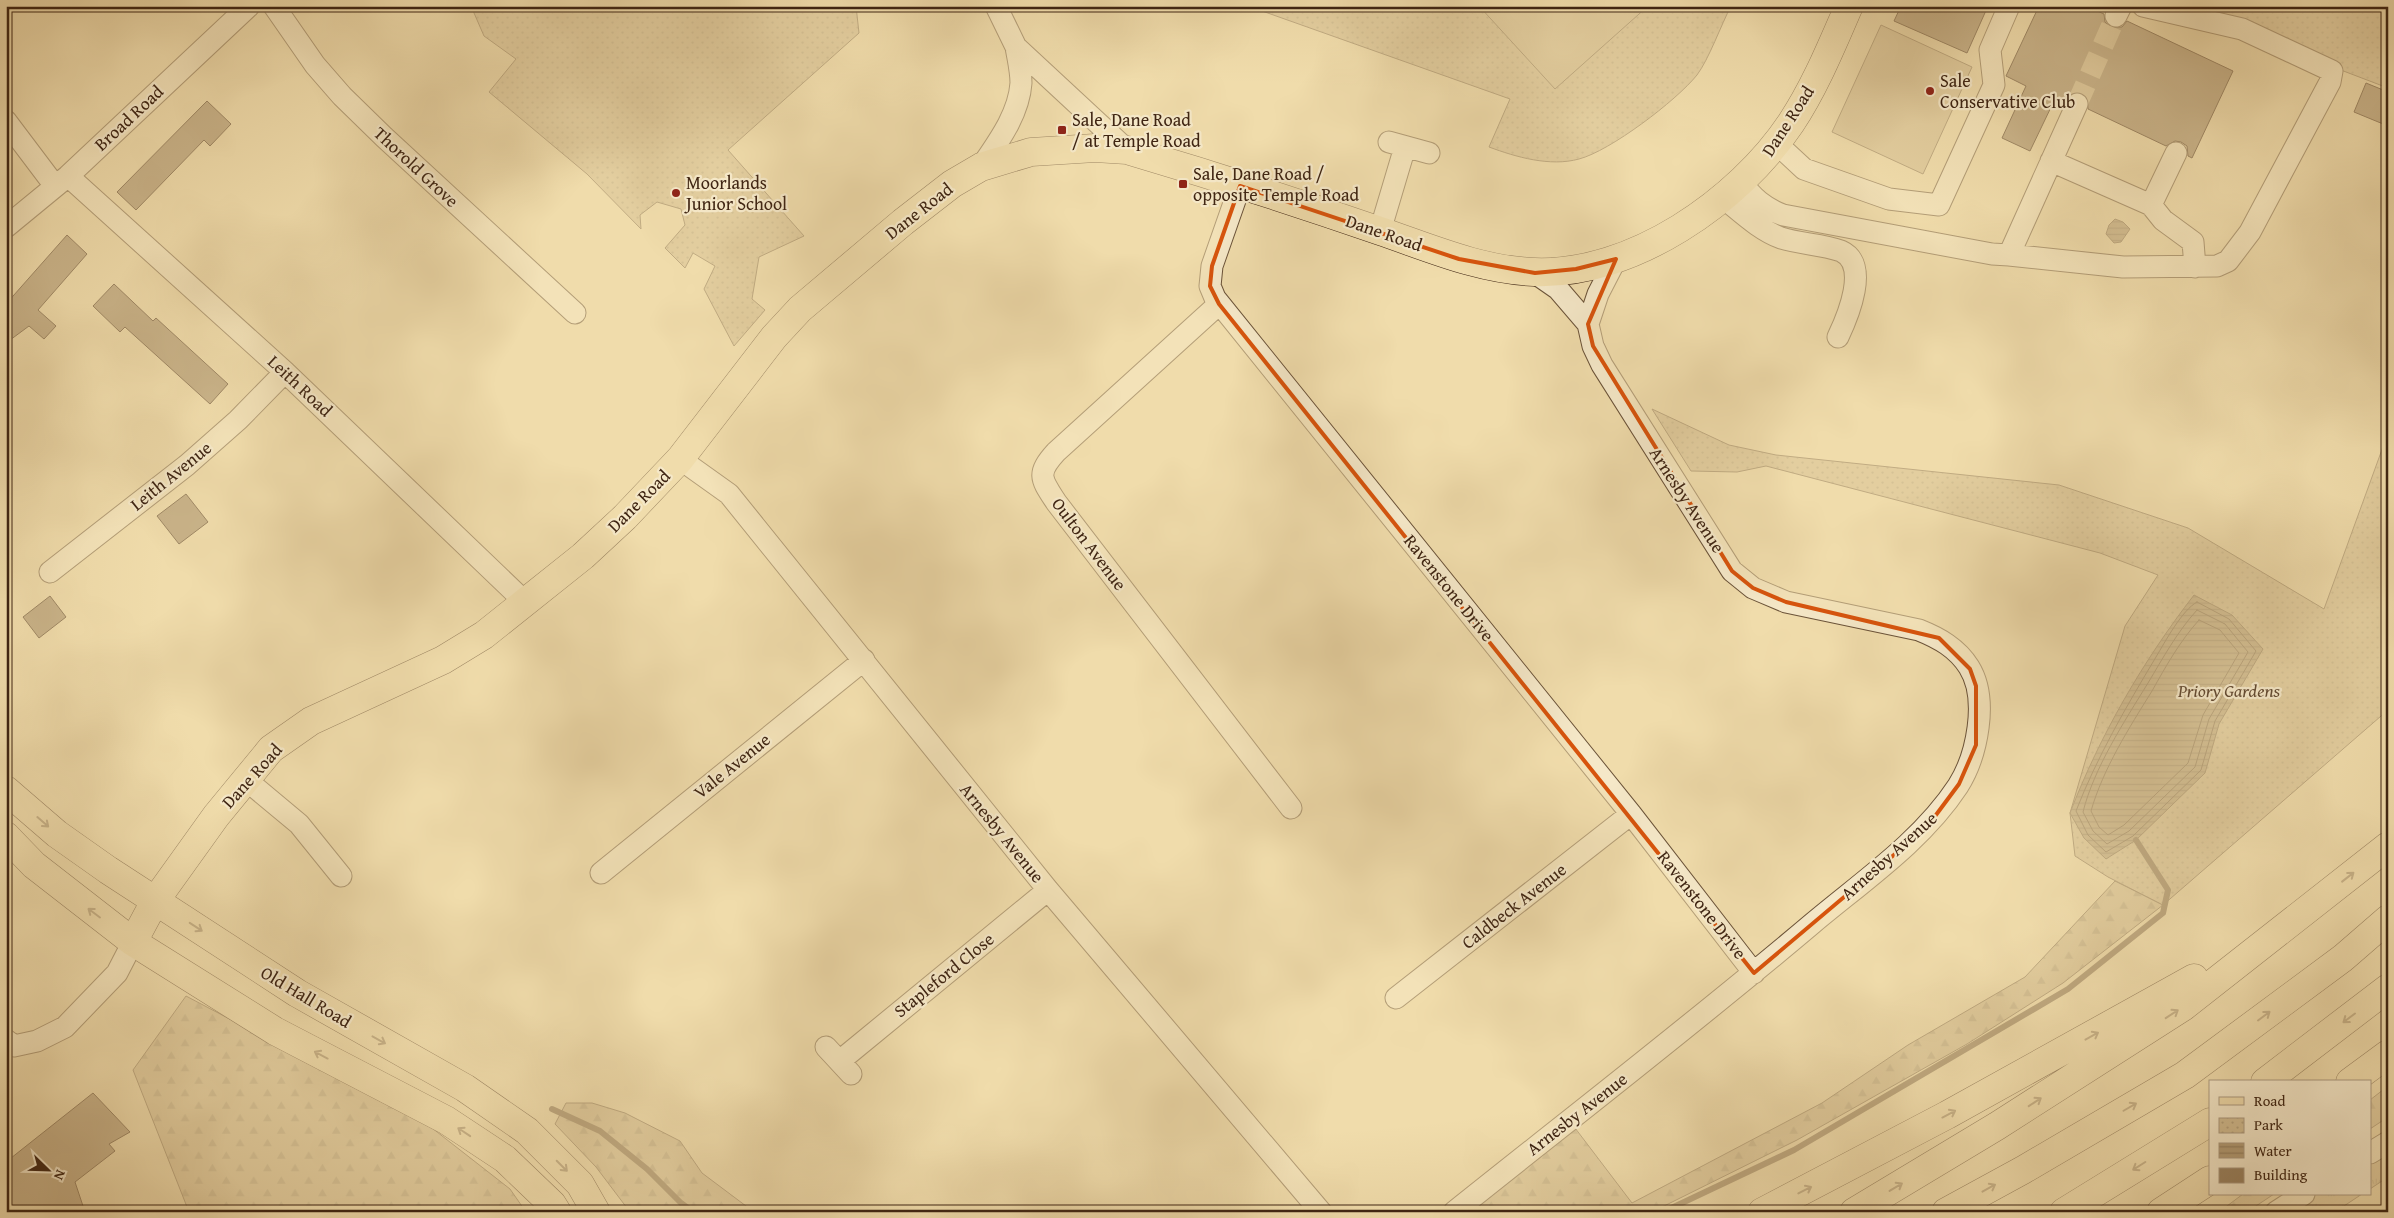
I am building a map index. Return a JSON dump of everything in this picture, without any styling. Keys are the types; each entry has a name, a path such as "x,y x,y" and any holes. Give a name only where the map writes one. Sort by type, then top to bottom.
{"main road":[{"name":"Dane Road","path":"133,942 155,900 245,779 271,749 311,722 443,660 484,635 526,603 625,518 680,459 774,337 800,309 903,222 952,184 981,167 1031,152 1095,148 1127,150 1380,231 1459,259 1535,272 1576,269 1616,259 1650,246 1684,226 1760,164 1793,121 1815,80 1849,6"},
{"name":"Old Hall Road","path":"6,790 64,839 296,993 465,1088 527,1131 580,1184 596,1212"},
{"path":"6,836 41,871 133,942 275,1031 446,1120 505,1159 552,1204 557,1212"},
{"path":"1854,1212 1997,1126 2183,1008 2388,846"},
{"path":"1762,1212 1947,1116 2162,998 2310,907"},
{"path":"1946,1212 2023,1170 2185,1075 2343,958 2388,919"},
{"path":"2268,1080 2388,988"},
{"path":"2353,1080 2388,1054"},
{"path":"2064,1212 2209,1123"},
{"path":"2161,1212 2209,1181"}],"street":[{"name":"Broad Road","path":"6,227 62,181 249,6"},
{"name":"Thorold Grove","path":"274,6 316,65 342,96 575,313"},
{"path":"981,167 1004,133 1014,109 1021,83 1016,47 996,6"},
{"path":"1777,144 1804,169 1889,199 1939,205 1994,85 1990,50 2009,6"},
{"path":"1731,189 1753,198 1767,209 1783,215 1992,254 2123,267 2217,266 2228,261 2250,232 2330,82 2332,72 2242,29 2143,6"},
{"path":"1016,47 1127,150"},
{"path":"2009,255 2077,104"},
{"name":"Leith Road","path":"6,121 62,181 285,372 526,603"},
{"path":"1380,231 1397,144 1429,153"},
{"path":"2151,205 2176,153"},
{"path":"2051,162 2151,205 2162,220 2194,242 2195,267"},
{"name":"Ravenstone Drive","path":"1240,186 1212,266 1210,286 1219,304 1631,814 1754,973"},
{"path":"1731,189 1768,232 1782,238 1840,251 1849,256 1855,265 1857,278 1845,322 1838,337"},
{"path":"1588,324 1598,294 1616,259"},
{"name":"Arnesby Avenue","path":"1454,1212 1754,973 1927,827 1959,784 1976,745 1978,704 1976,686 1970,669 1956,652 1939,638 1919,630 1786,602 1753,588 1732,571 1602,365 1593,346 1588,324 1558,289 1535,272"},
{"name":"Oulton Avenue","path":"1219,304 1056,452 1045,464 1042,473 1043,481 1056,502 1291,808"},
{"name":"Leith Avenue","path":"50,572 187,466 238,420 285,372"},
{"name":"Arnesby Avenue","path":"680,459 729,494 1048,890 1321,1212"},
{"name":"Vale Avenue","path":"601,873 864,660"},
{"path":"245,779 299,824 341,876"},
{"name":"Caldbeck Avenue","path":"1396,998 1631,814"},
{"name":"Stapleford Close","path":"839,1060 1048,890"},
{"path":"6,1040 14,1046 37,1041 65,1027 117,973 133,942"},
{"path":"2372,1152 2388,1142"},
{"path":"2276,1212 2301,1196"}],"highlighted area":[{"path":"1240,186 1459,259 1535,273 1576,269 1616,259 1588,324 1593,346 1732,571 1753,588 1786,602 1939,638 1970,669 1976,686 1976,745 1959,784 1927,827 1754,973 1219,304 1210,286 1212,266"}],"green space":[{"name":"Moorlands Junior School","path":"471,6 856,6 859,33 728,150 804,236 759,257 752,299 765,310 734,346 704,289 715,266 693,253 685,268 665,248 685,225 681,209 657,202 640,215 641,229 587,174 489,92 516,59 484,36"},
{"path":"1248,6 1731,6 1697,75 1674,98 1642,124 1608,146 1579,159 1556,162 1533,160 1489,147 1510,99"},
{"path":"1479,6 1648,6 1555,89"},
{"path":"2173,6 2388,6 2388,88"},
{"path":"1881,25 1972,67 1923,174 1832,132"},
{"name":"Priory Gardens","path":"1652,409 1729,445 1776,455 2059,485 2188,528 2324,609 2388,433 2388,710 2163,905 2108,877 2075,856 2070,813 2125,626 2158,575 2100,553 1766,466 1737,472 1691,471"},
{"path":"2115,881 2163,905 2063,983 1967,1044 1797,1140 1652,1212 1457,1212 1572,1124 1632,1203 1822,1103 1908,1045 2025,977"},
{"path":"186,996 423,1121 510,1189 526,1212 189,1212 133,1070"},
{"path":"2388,1086 2388,1117 2372,1128 2372,1098"},
{"path":"566,1103 592,1103 625,1113 680,1141 702,1173 754,1212 630,1212 596,1167 555,1124"},
{"path":"2388,1148 2388,1177 2372,1188 2372,1158"},
{"path":"2240,1196 2271,1196 2247,1212 2219,1212"},
{"path":"2313,1196 2359,1196 2335,1212 2288,1212"}],"water":[{"path":"2115,219 2123,222 2130,229 2121,242 2114,243 2106,234 2109,225"},
{"path":"2194,595 2232,615 2263,649 2219,724 2205,773 2136,840 2106,859 2084,838 2070,813 2095,755 2124,700 2157,646"}],"building":[{"path":"1901,6 1988,6 1967,53 1894,21"},
{"path":"2039,6 2086,6 2104,14 2105,22 2111,27 2122,27 2127,21 2233,71 2192,158 2188,156 2187,146 2181,142 2175,141 2166,146 2088,109 2087,97 2076,92 2069,94 2063,105 2054,101 2030,151 2002,138 2026,86 2006,76"},
{"path":"2366,83 2388,92 2388,126 2354,112"},
{"path":"207,101 231,124 210,146 204,140 136,210 117,192"},
{"path":"67,235 87,254 38,310 56,326 44,339 29,326 6,343 6,304"},
{"path":"114,284 153,321 156,318 228,384 210,404 125,327 120,332 93,306"},
{"path":"186,494 208,522 179,544 157,516"},
{"path":"50,596 66,617 39,638 23,617"},
{"path":"93,1093 130,1132 109,1144 115,1151 75,1182 85,1212 6,1212 6,1162"}],"waterway":[{"path":"1663,1212 1794,1150 2068,989 2163,913 2168,890 2136,840"},
{"path":"552,1109 600,1131 647,1169 681,1203 693,1212"}],"tunnel":[{"path":"2077,104 2116,16"}],"place":[{"name":"Sale Conservative Club","path":"1930,91"},
{"name":"Sale, Dane Road / at Temple Road","path":"1062,130"},
{"name":"Sale, Dane Road / opposite Temple Road","path":"1183,184"},
{"name":"Moorlands Junior School","path":"676,193"}]}
